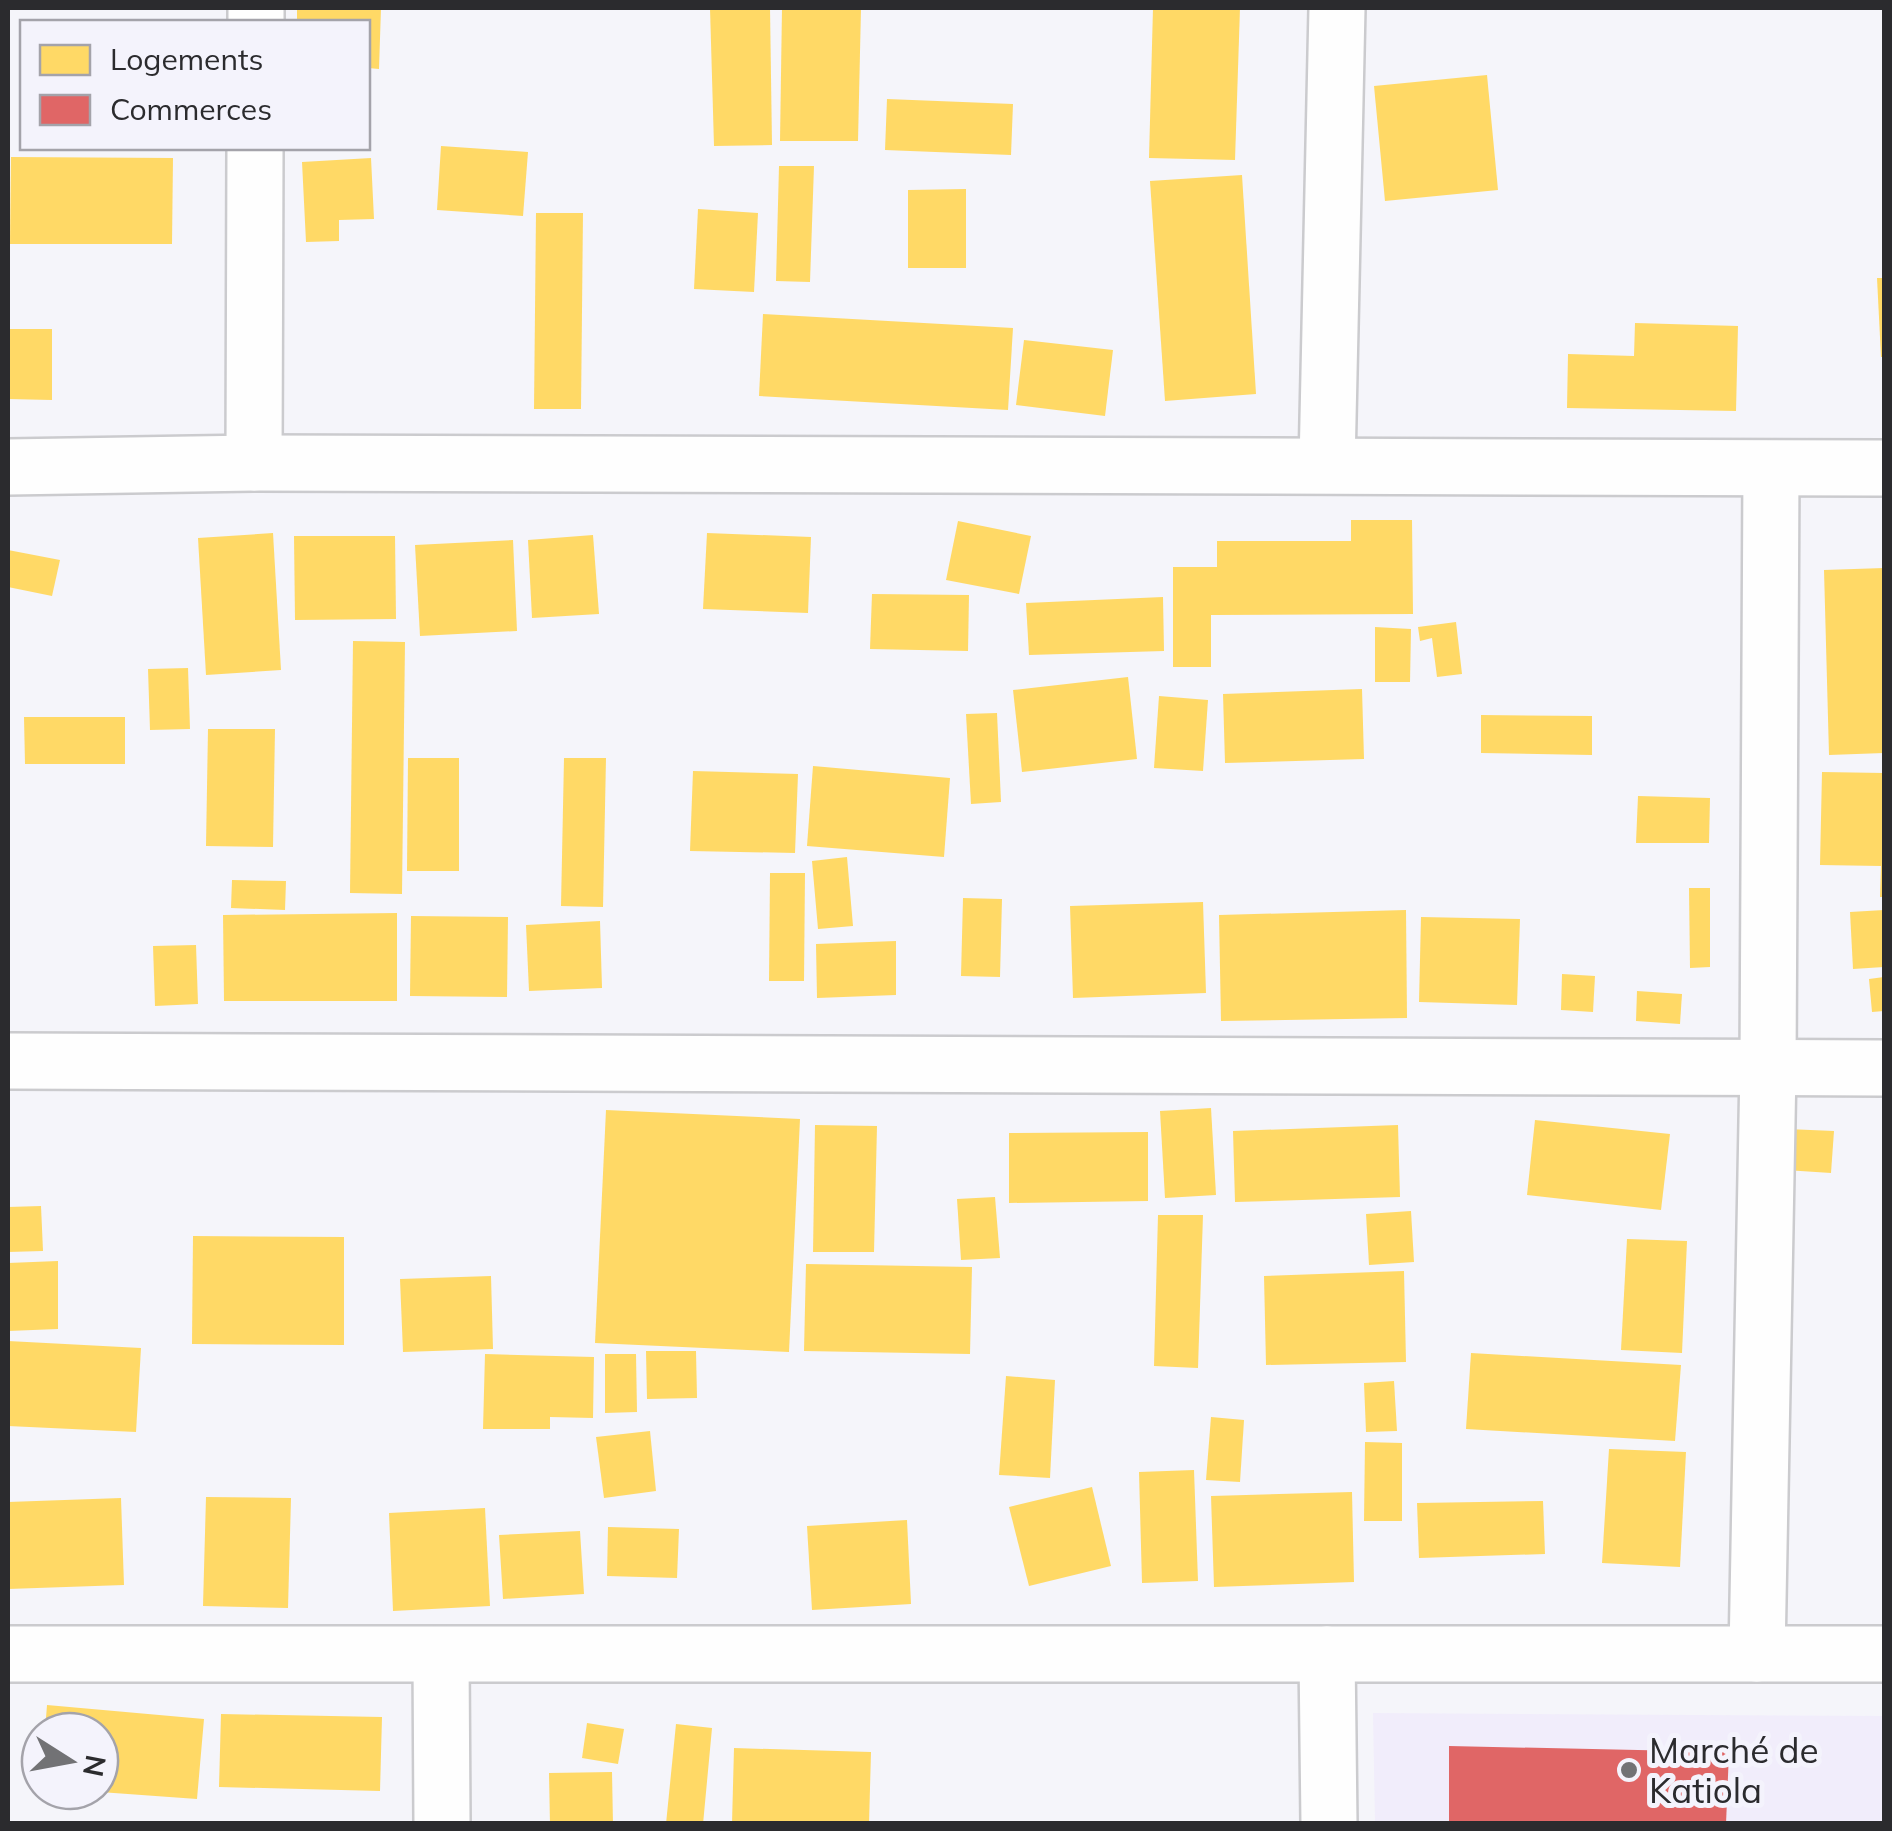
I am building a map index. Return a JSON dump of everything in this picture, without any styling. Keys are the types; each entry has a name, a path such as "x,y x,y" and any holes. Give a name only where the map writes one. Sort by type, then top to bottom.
{"street":[{"path":"1327,466 1337,8"},
{"path":"254,463 255,150"},
{"path":"8,467 254,463 1884,468"},
{"path":"1757,1654 1768,1068 1771,469"},
{"path":"8,1062 1884,1068"},
{"path":"8,1654 1884,1654"},
{"path":"1327,1654 1329,1824"},
{"path":"441,1655 442,1824"}],"shaded area":[{"name":"Marché de Katiola","path":"1373,1713 1884,1716 1884,1823 1375,1823"}],"building: Logements":[{"path":"297,8 381,8 379,69 370,68 370,20 297,20"},
{"path":"710,8 770,8 772,145 714,146"},
{"path":"782,8 861,8 858,141 780,141"},
{"path":"1153,8 1240,8 1235,160 1149,158"},
{"path":"1487,75 1498,190 1385,201 1374,86"},
{"path":"887,99 1013,104 1011,155 885,150"},
{"path":"441,146 528,152 523,216 437,210"},
{"path":"11,157 173,158 172,244 10,244"},
{"path":"371,158 374,219 339,220 339,241 306,242 302,162"},
{"path":"779,166 814,166 810,282 776,281"},
{"path":"1242,175 1256,394 1165,401 1150,181"},
{"path":"966,189 966,268 908,268 908,190"},
{"path":"698,209 758,213 754,292 694,289"},
{"path":"536,213 583,213 581,409 534,409"},
{"path":"1877,278 1884,278 1884,357 1881,357"},
{"path":"763,314 1013,328 1008,410 759,396"},
{"path":"1635,323 1738,326 1736,411 1567,408 1568,354 1634,356"},
{"path":"8,329 52,329 52,400 8,399"},
{"path":"1024,340 1113,350 1105,416 1016,405"},
{"path":"1351,520 1412,520 1413,614 1211,615 1211,667 1173,667 1173,567 1217,567 1217,541 1351,541"},
{"path":"958,521 1031,536 1019,594 946,580"},
{"path":"273,533 281,670 206,675 198,538"},
{"path":"707,533 811,537 808,613 703,609"},
{"path":"593,535 599,614 532,618 528,540"},
{"path":"294,536 395,536 396,619 295,620"},
{"path":"513,540 517,631 420,636 415,545"},
{"path":"8,550 60,560 52,596 8,587"},
{"path":"1884,568 1884,753 1829,755 1824,570"},
{"path":"872,594 969,595 968,651 870,649"},
{"path":"1163,597 1164,651 1029,655 1026,603"},
{"path":"1456,622 1462,674 1437,677 1432,638 1420,641 1418,627"},
{"path":"1375,627 1411,629 1410,682 1375,682"},
{"path":"353,641 405,642 402,894 350,893"},
{"path":"188,668 190,729 150,730 148,669"},
{"path":"1128,677 1137,759 1022,772 1013,690"},
{"path":"1362,689 1364,759 1225,763 1223,694"},
{"path":"1159,696 1208,700 1203,771 1154,768"},
{"path":"997,713 1001,802 971,804 966,714"},
{"path":"1481,715 1592,716 1592,755 1481,753"},
{"path":"24,717 125,717 125,764 25,764"},
{"path":"208,729 275,729 273,847 206,846"},
{"path":"408,758 459,758 459,871 407,871"},
{"path":"564,758 606,758 603,907 561,906"},
{"path":"813,766 950,778 944,857 807,846"},
{"path":"693,771 798,774 795,853 690,851"},
{"path":"1822,772 1884,773 1884,897 1880,897 1881,866 1820,865"},
{"path":"1638,796 1710,798 1709,843 1636,843"},
{"path":"847,857 853,926 818,929 812,861"},
{"path":"770,873 805,873 804,981 769,981"},
{"path":"232,880 286,881 285,910 231,908"},
{"path":"1689,888 1710,888 1710,967 1690,968"},
{"path":"963,898 1002,899 1000,977 961,976"},
{"path":"1203,902 1206,993 1073,998 1070,906"},
{"path":"1406,910 1407,1018 1221,1021 1219,915"},
{"path":"1884,910 1884,967 1853,969 1850,912"},
{"path":"397,913 397,1001 224,1001 223,915"},
{"path":"411,916 508,917 507,997 410,996"},
{"path":"1421,917 1520,919 1517,1005 1419,1002"},
{"path":"600,921 602,988 529,991 526,925"},
{"path":"896,941 896,995 817,998 816,944"},
{"path":"196,945 198,1004 155,1006 153,946"},
{"path":"1562,974 1595,976 1593,1012 1561,1010"},
{"path":"1884,977 1884,1011 1872,1012 1869,979"},
{"path":"1637,991 1682,994 1680,1024 1636,1021"},
{"path":"1211,1108 1216,1195 1165,1198 1160,1111"},
{"path":"606,1110 800,1119 789,1352 595,1343"},
{"path":"1535,1120 1670,1134 1661,1210 1527,1195"},
{"path":"815,1125 877,1126 874,1252 813,1252"},
{"path":"1398,1125 1400,1197 1235,1202 1233,1131"},
{"path":"1787,1129 1834,1131 1831,1173 1785,1170"},
{"path":"1148,1132 1148,1201 1009,1203 1009,1133"},
{"path":"995,1197 1000,1258 961,1260 957,1199"},
{"path":"41,1206 43,1251 8,1252 8,1207"},
{"path":"1411,1211 1414,1262 1369,1265 1366,1214"},
{"path":"1158,1215 1203,1215 1198,1368 1154,1366"},
{"path":"193,1236 344,1237 344,1345 192,1344"},
{"path":"1627,1239 1687,1241 1682,1353 1621,1350"},
{"path":"58,1261 58,1329 8,1331 8,1263"},
{"path":"806,1264 972,1267 970,1354 804,1351"},
{"path":"1404,1271 1406,1362 1266,1365 1264,1276"},
{"path":"491,1276 493,1349 403,1352 400,1279"},
{"path":"8,1341 141,1348 136,1432 8,1426"},
{"path":"646,1351 696,1351 697,1398 647,1399"},
{"path":"1471,1353 1681,1365 1675,1441 1466,1429"},
{"path":"485,1354 594,1357 593,1418 550,1417 550,1429 483,1429"},
{"path":"605,1354 636,1354 637,1412 605,1413"},
{"path":"1006,1376 1055,1380 1050,1478 999,1475"},
{"path":"1394,1381 1397,1431 1366,1432 1364,1383"},
{"path":"1211,1417 1244,1420 1240,1482 1206,1480"},
{"path":"650,1431 656,1491 604,1498 596,1437"},
{"path":"1365,1442 1402,1443 1402,1521 1364,1521"},
{"path":"1609,1449 1686,1452 1680,1567 1602,1563"},
{"path":"1194,1470 1198,1581 1142,1583 1139,1472"},
{"path":"1092,1487 1111,1566 1029,1586 1009,1507"},
{"path":"1352,1492 1354,1582 1214,1587 1211,1496"},
{"path":"206,1497 291,1498 288,1608 203,1606"},
{"path":"121,1498 124,1585 8,1589 8,1502"},
{"path":"1543,1501 1545,1554 1419,1558 1417,1503"},
{"path":"485,1508 490,1606 393,1611 389,1513"},
{"path":"907,1520 911,1604 812,1610 807,1526"},
{"path":"608,1527 679,1529 677,1578 607,1576"},
{"path":"580,1531 584,1594 503,1599 499,1535"},
{"path":"47,1705 114,1711 47,1711"},
{"path":"120,1712 204,1719 197,1799 120,1793"},
{"path":"221,1714 382,1717 380,1791 219,1787"},
{"path":"587,1723 624,1729 618,1764 582,1758"},
{"path":"676,1724 712,1728 703,1824 666,1824"},
{"path":"734,1748 871,1752 869,1824 732,1824"},
{"path":"612,1772 613,1824 550,1824 549,1773"}],"building: Commerces":[{"path":"1449,1746 1729,1752 1726,1824 1449,1824"}],"place":[{"name":"Marché de Katiola","path":"1629,1770"}]}
